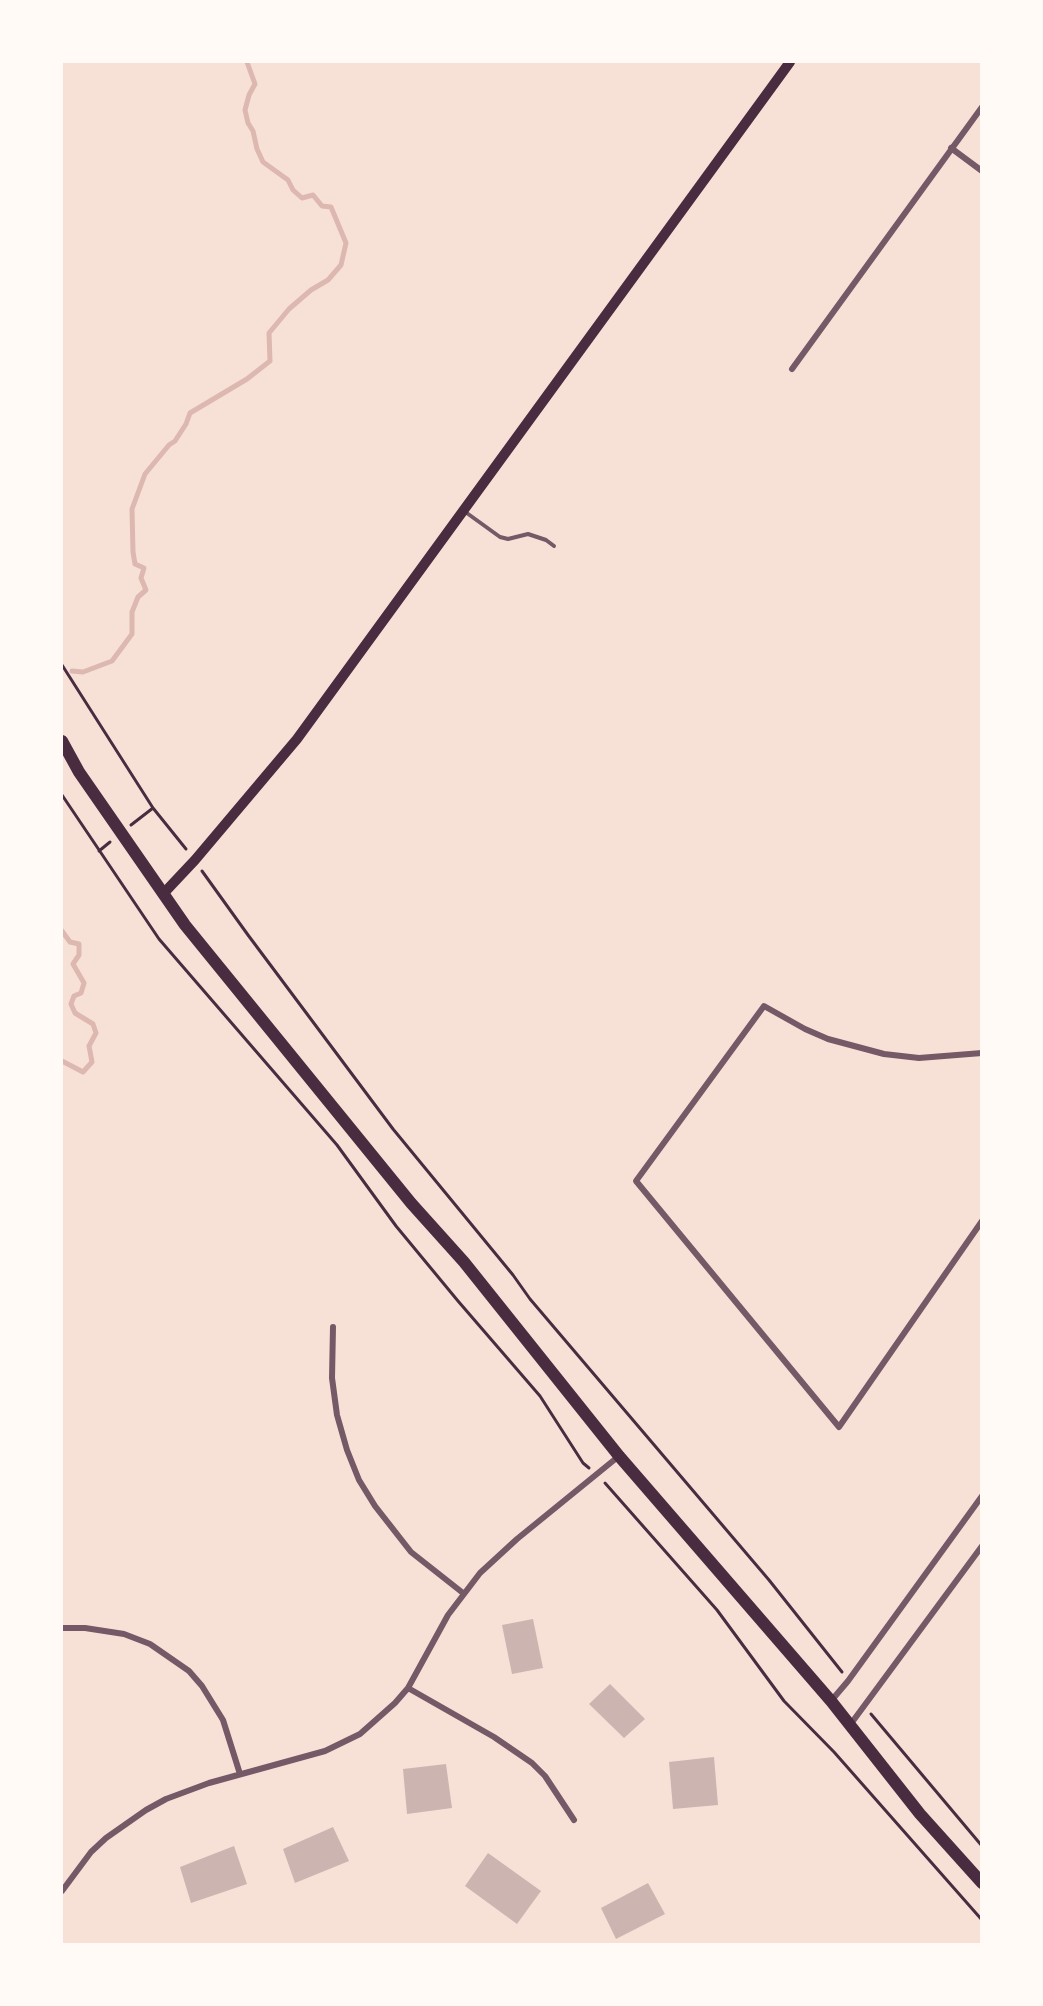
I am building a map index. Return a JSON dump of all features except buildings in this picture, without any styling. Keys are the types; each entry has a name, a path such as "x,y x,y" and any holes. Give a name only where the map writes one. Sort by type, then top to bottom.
{"main road":[{"path":"163,894 195,860 297,740 790,62"},
{"path":"62,741 79,772 185,925 411,1203 464,1262 619,1456 831,1701 920,1814 981,1883"}],"street":[{"path":"792,369 981,107"},
{"path":"951,148 981,171"},
{"path":"981,1053 919,1058 884,1054 828,1039 764,1006 636,1181 838,1427 981,1221"},
{"path":"333,1327 332,1378 337,1414 347,1450 359,1480 375,1506 411,1552 463,1593"},
{"path":"62,1891 91,1852 106,1838 166,1799 240,1774 317,1754 360,1734 408,1688 448,1615 463,1593 495,1557 619,1456"},
{"path":"831,1701 848,1681 981,1496"},
{"path":"849,1725 866,1706 981,1546"},
{"path":"62,1628 85,1628 124,1634 150,1644 189,1671 202,1686 224,1720 240,1774"},
{"path":"408,1688 494,1737 532,1763 545,1776 574,1820"}],"lane":[{"path":"463,510 500,537 508,539 528,534 546,540 554,546"}],"path":[{"path":"62,666 153,808"},
{"path":"62,795 159,939 337,1145 396,1226 540,1396 583,1463 597,1474 717,1610 784,1701 834,1752 981,1920"},
{"path":"222,901 393,1129 513,1275 530,1299 776,1589 837,1664 848,1681"},
{"path":"866,1706 981,1846"}],"waterway":[{"path":"72,671 83,672 112,661 132,634 132,612 138,597 146,590 141,578 144,568 135,564 132,509 145,474 175,441 190,413 247,379 270,361 269,333 289,309 311,290 328,280 341,265 346,243 331,207 322,206 313,195 302,198 293,190 288,180 263,162 245,110 255,84 247,62"},
{"path":"62,931 70,942 79,944 79,955 73,964 84,983 81,993 74,996 71,1004 75,1013 93,1024 96,1033 89,1046 92,1062 83,1072 62,1061"}]}
